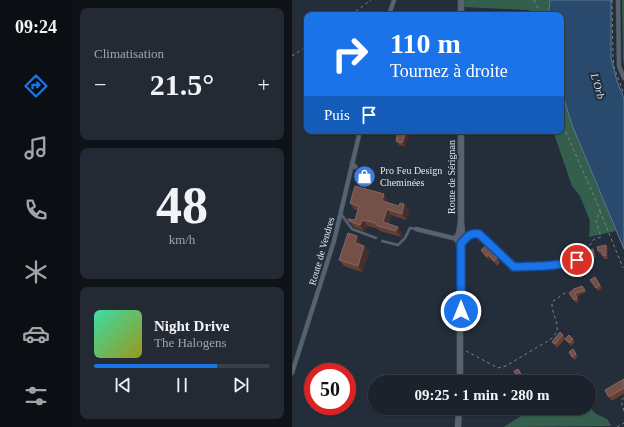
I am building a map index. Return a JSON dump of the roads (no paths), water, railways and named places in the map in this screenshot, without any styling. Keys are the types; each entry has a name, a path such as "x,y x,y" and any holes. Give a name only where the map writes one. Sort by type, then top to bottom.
{"main road":[{"path":"461,0 461,12"},
{"name":"Route de Sérignan","path":"460,375 461,134"},
{"path":"458,427 459,415"}],"street":[{"path":"390,12 394,0"},
{"path":"618,0 619,66 624,78"},
{"name":"Route de Vendres","path":"292,373 334,241 359,134"},
{"path":"352,163 361,174"},
{"path":"416,229 461,237 479,234 514,267 569,262 577,260 586,251"}],"lane":[{"path":"341,213 352,229 376,238"},
{"path":"382,241 398,245 405,238 410,228 416,229"}],"water":[{"name":"L'Orb","path":"550,0 611,0 611,58 617,81 624,98 624,249 572,125 564,99 564,12 549,11"}],"place":[{"name":"Pro Feu Design Cheminées","path":"364,176"}]}
